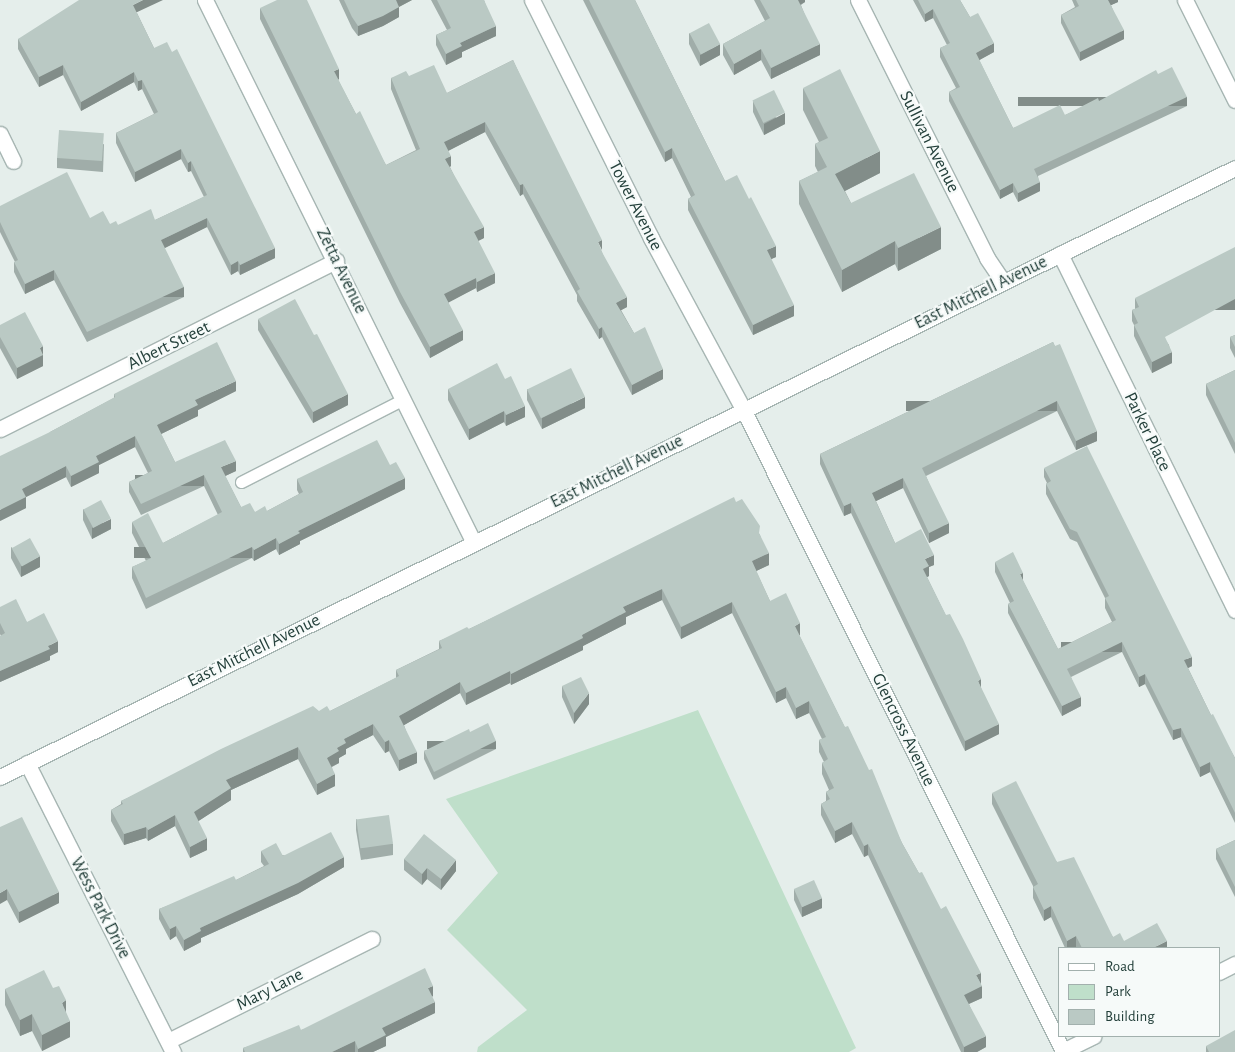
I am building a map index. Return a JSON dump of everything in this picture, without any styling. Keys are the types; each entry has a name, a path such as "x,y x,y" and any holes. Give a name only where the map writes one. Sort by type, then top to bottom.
{"street":[{"name":"Zetta Avenue","path":"205,0 336,261 474,543"},
{"name":"Tower Avenue","path":"532,0 651,238 743,409"},
{"name":"Sullivan Avenue","path":"858,0 987,258 1003,282"},
{"path":"1186,0 1235,100"},
{"path":"0,134 13,161"},
{"name":"East Mitchell Avenue","path":"0,777 1235,168"},
{"name":"Parker Place","path":"1060,254 1235,610"},
{"name":"Albert Street","path":"0,429 336,261"},
{"name":"Glencross Avenue","path":"743,409 1063,1052"},
{"name":"Wess Park Drive","path":"27,763 170,1047"},
{"name":"Mary Lane","path":"170,1047 372,939"},
{"path":"1220,972 1235,964"},
{"path":"1063,1052 1092,1037"}],"lane":[{"path":"241,482 404,399"}],"green space":[{"path":"698,710 856,1048 849,1052 477,1052 478,1047 527,1010 447,930 498,873 446,799"}],"building":[{"path":"79,0 143,0 133,5 154,48 167,42 172,52 177,49 275,248 240,265 238,261 231,265 207,218 161,240 184,287 87,332 54,270 25,284 14,262 18,260 0,222 0,206 67,172 90,218 103,211 110,224 116,221 118,225 151,209 155,220 207,195 191,161 188,163 181,149 135,172 116,133 158,112 142,80 138,81 134,72 81,102 63,65 39,77 18,39"},
{"path":"277,0 307,0 339,69 334,71 356,114 360,111 386,165 420,149 391,78 406,71 409,76 434,65 447,93 513,60 602,240 598,242 603,254 627,297 616,303 634,333 645,327 663,369 632,385 602,327 599,329 577,291 580,289 523,184 520,185 485,122 444,142 451,156 445,159 484,227 474,232 495,273 477,282 476,278 444,294 463,330 430,347 400,292 260,8"},
{"path":"344,0 396,0 399,7 358,26"},
{"path":"437,0 484,0 496,26 460,43 462,46 446,54 436,35 451,28"},
{"path":"589,0 635,0 725,181 737,175 749,199 751,197 776,246 767,250 794,305 753,325 688,199 695,195 672,148 665,152"},
{"path":"760,0 798,0 820,44 771,68 761,49 734,64 723,44 770,18"},
{"path":"918,0 960,0 970,17 978,13 994,43 976,53 1013,128 1060,105 1065,115 1098,98 1099,101 1156,70 1158,74 1172,67 1187,97 1034,169 1040,182 1018,193 1013,183 1000,190 949,92 960,87 940,48 950,43 933,9 925,14"},
{"path":"1076,0 1108,0 1124,30 1080,52 1061,15 1079,6"},
{"path":"709,23 720,44 701,55 690,33"},
{"path":"840,69 880,151 835,174 851,203 914,173 941,227 898,248 895,241 842,270 799,181 827,167 815,144 828,138 803,88"},
{"path":"774,90 785,112 763,123 752,101"},
{"path":"59,130 104,133 102,161 57,158"},
{"path":"1235,247 1235,299 1165,337 1172,352 1152,362 1134,325 1138,323 1132,310 1139,307 1135,298"},
{"path":"295,299 314,335 317,334 348,394 313,412 258,319"},
{"path":"25,312 43,346 40,348 43,355 17,368 0,337 0,325"},
{"path":"1235,335 1235,347 1230,337"},
{"path":"217,342 236,381 195,400 198,405 157,425 175,462 225,440 236,461 221,467 241,507 250,503 255,512 265,506 267,511 303,492 297,479 377,440 390,465 396,462 405,478 298,531 300,533 279,544 276,538 254,550 252,547 146,598 132,567 151,558 132,522 148,513 163,543 222,512 204,475 141,504 129,482 152,471 135,436 96,456 99,462 71,476 66,466 22,489 26,497 0,510 0,456 50,432 115,397 114,394"},
{"path":"1053,342 1055,346 1060,344 1097,431 1076,441 1057,401 922,468 949,523 929,533 903,478 872,493 895,543 921,529 934,555 925,559 929,566 923,569 946,615 950,614 963,639 981,679 978,681 999,724 965,741 851,503 844,506 820,454"},
{"path":"497,363 505,379 511,376 525,406 506,415 504,411 469,429 448,389"},
{"path":"571,368 585,397 541,418 527,389"},
{"path":"1235,370 1235,443 1206,384"},
{"path":"1087,446 1192,657 1184,660 1235,758 1235,813 1210,762 1200,767 1181,728 1173,730 1145,674 1139,677 1122,642 1067,669 1081,697 1062,706 1008,604 1014,601 995,562 1013,552 1023,573 1020,574 1058,649 1116,620 1105,598 1109,596 1077,532 1070,529 1046,484 1051,481 1044,468"},
{"path":"734,497 736,502 742,499 760,526 759,533 769,553 752,561 770,601 786,593 800,623 795,626 845,727 848,726 869,770 872,769 902,843 919,873 922,872 941,909 946,906 981,973 976,975 982,986 964,995 986,1036 964,1047 868,844 864,846 852,822 835,831 821,804 830,799 826,792 834,788 822,763 828,759 819,740 826,737 809,701 796,708 786,687 776,692 732,602 681,627 662,589 623,607 626,612 582,635 583,638 511,674 510,671 466,693 460,682 399,716 417,752 399,760 389,740 385,742 373,724 344,739 346,743 337,748 339,751 327,758 335,774 317,784 298,747 226,780 231,788 194,812 207,838 190,847 175,815 148,830 146,827 124,834 111,810 123,804 121,801 221,749 313,706 319,711 327,706 330,711 399,676 396,670 442,648 439,641 467,627 469,629"},
{"path":"101,500 111,519 93,528 83,509"},
{"path":"30,538 40,556 22,567 12,548"},
{"path":"16,599 27,622 44,613 58,641 48,646 50,649 0,671 0,636 5,633 0,623 0,607"},
{"path":"581,677 589,693 574,713 562,686"},
{"path":"488,723 496,741 434,772 424,751 469,729 470,732"},
{"path":"1016,781 1057,862 1074,857 1113,937 1120,933 1124,941 1157,923 1167,941 1155,947 1082,947 1076,936 1067,941 1051,906 1044,910 1033,887 1038,884 992,793"},
{"path":"389,815 393,844 360,848 356,820"},
{"path":"22,817 59,892 19,912 7,889 0,893 0,827"},
{"path":"331,832 344,857 298,883 200,928 201,931 184,940 176,926 170,929 159,909 234,876 236,880 269,864 261,851 276,843 283,856"},
{"path":"424,834 456,860 441,879 427,868 422,874 404,859"},
{"path":"1235,840 1235,887 1216,849"},
{"path":"814,880 822,898 802,907 794,889"},
{"path":"425,968 433,986 428,988 435,1002 382,1028 386,1035 358,1049 355,1041 332,1052 245,1052 243,1048 299,1025 301,1030"},
{"path":"44,970 53,988 59,986 66,1000 62,1003 70,1021 42,1035 32,1014 20,1020 5,989"},
{"path":"1235,1030 1235,1052 1209,1052 1206,1046"}]}
